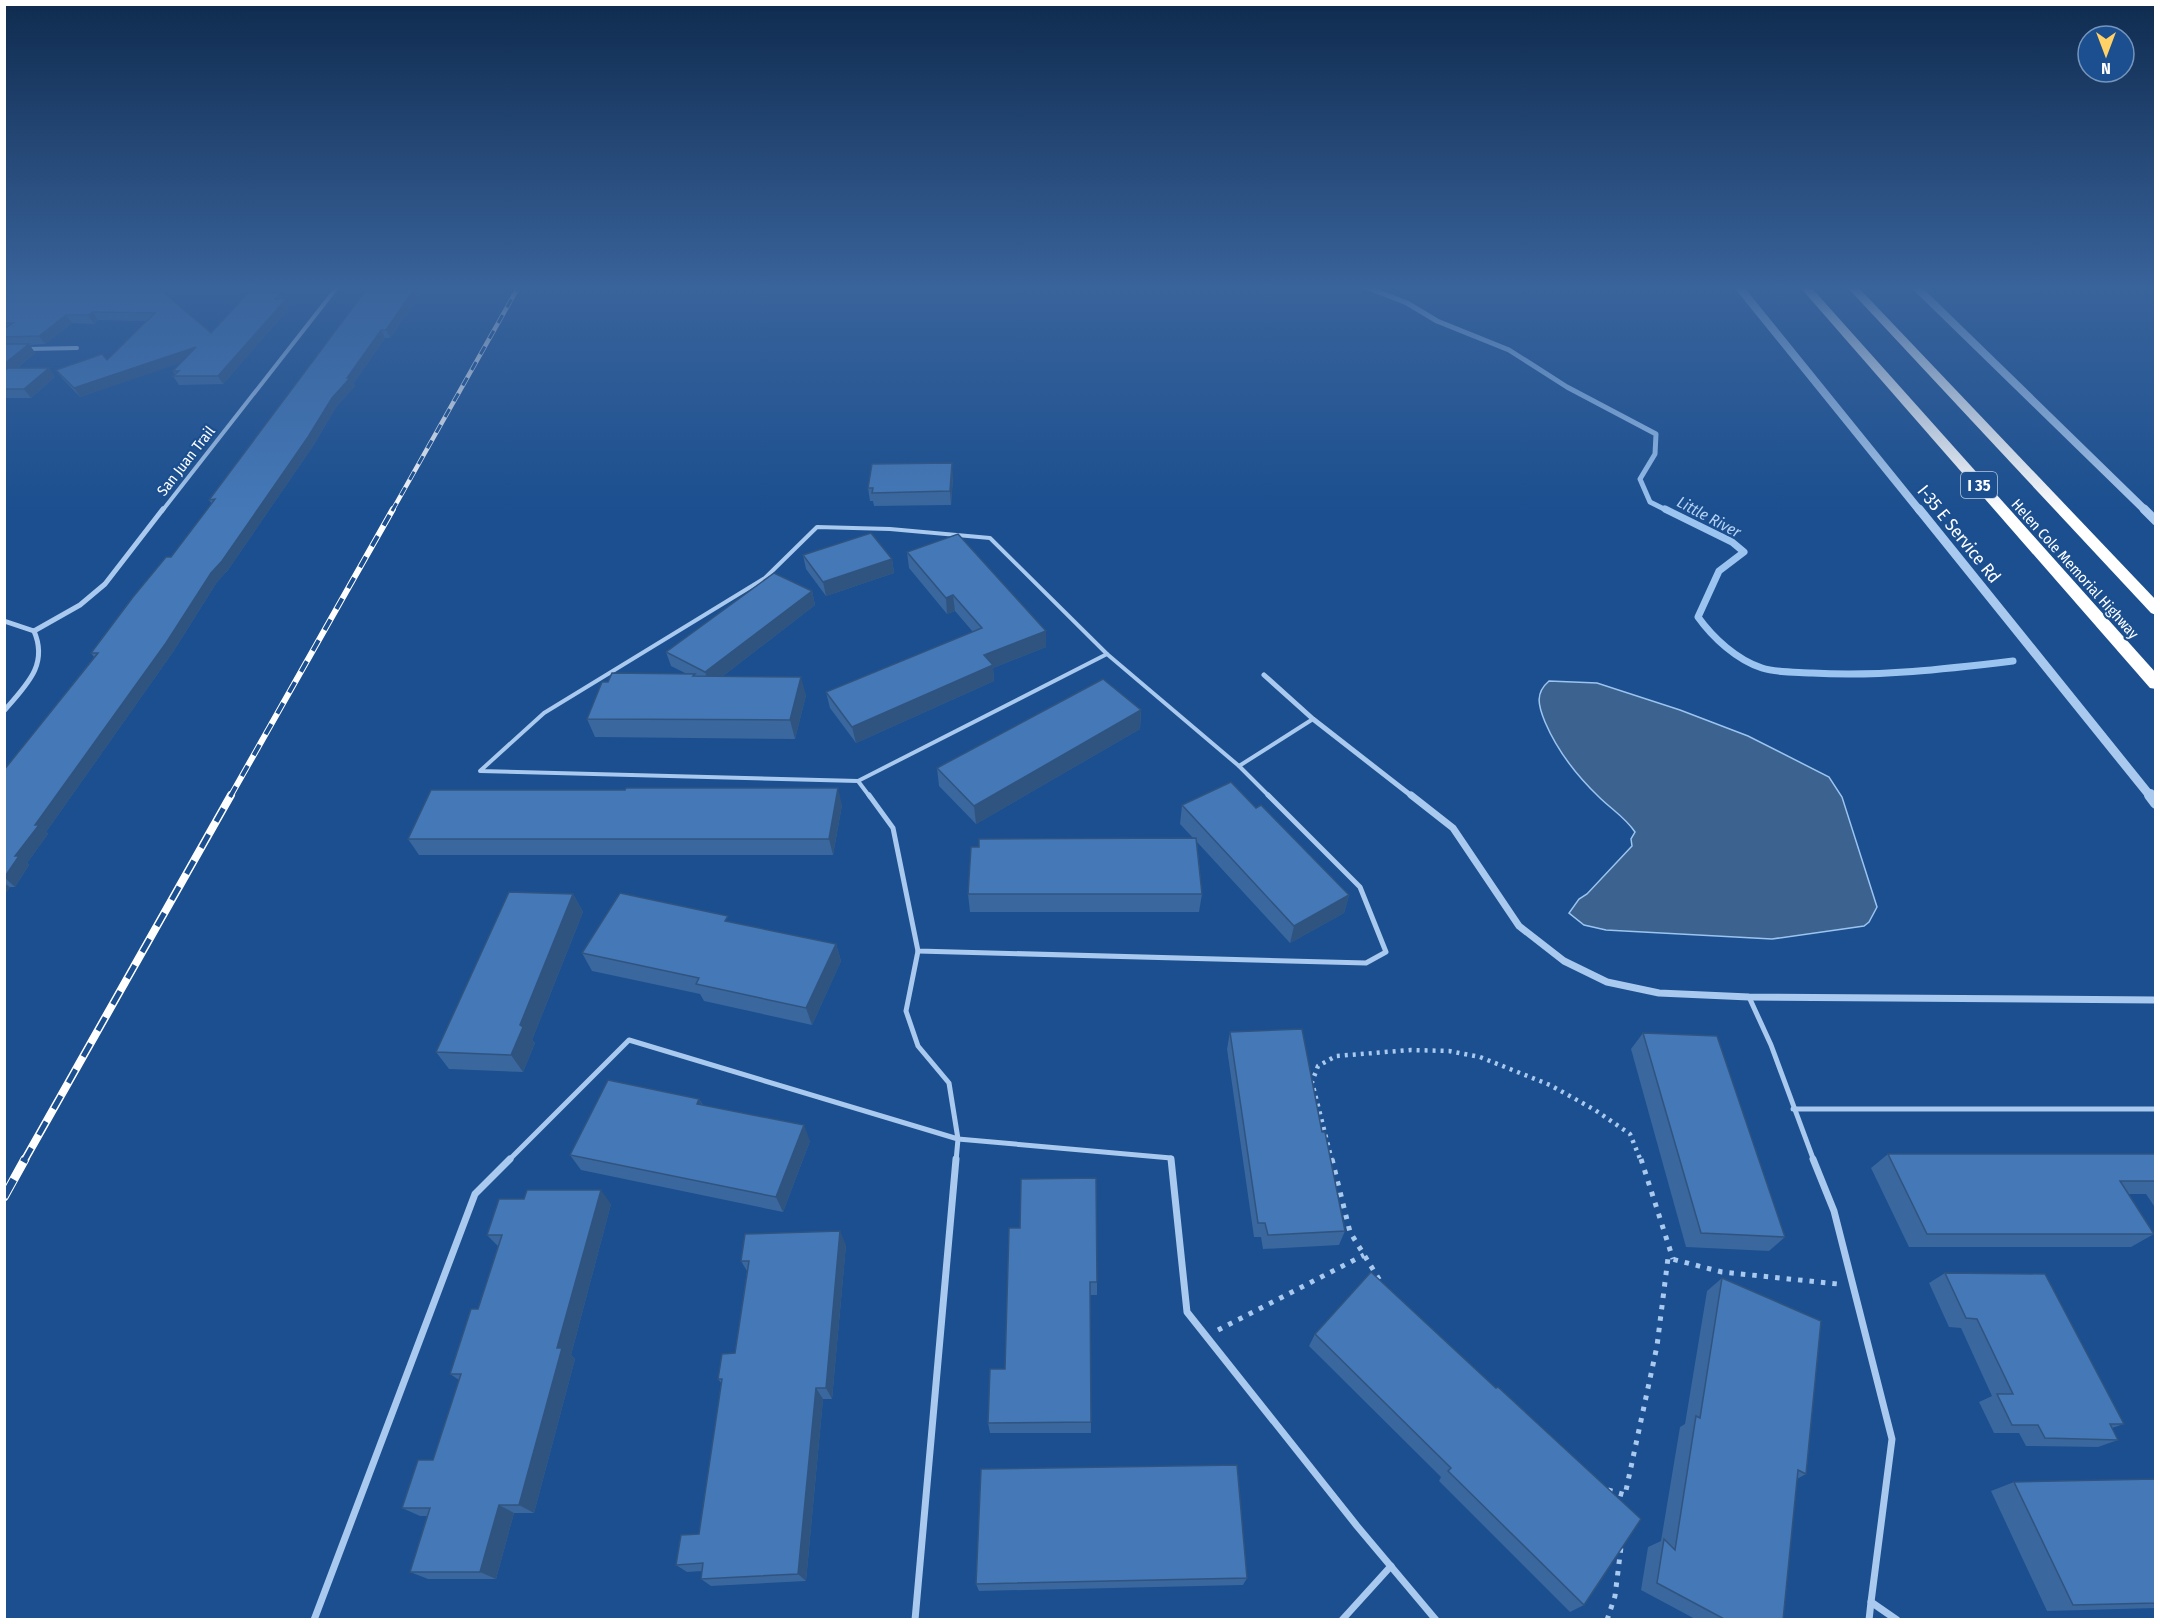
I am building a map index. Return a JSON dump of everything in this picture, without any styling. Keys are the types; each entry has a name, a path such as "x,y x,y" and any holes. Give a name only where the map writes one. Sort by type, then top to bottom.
{"highway":[{"name":"Helen Cole Memorial Highway","path":"1870,362 2156,684"},
{"name":"Helen Cole Memorial Highway","path":"1922,362 2156,610"}],"street":[{"name":"San Juan Trail","path":"34,631 80,605 105,584 279,362"},
{"name":"I-35 E Service Rd","path":"1799,362 2156,803"},
{"path":"1993,362 2156,521"},
{"path":"4,621 34,631 40,640 42,651 39,667 4,711"},
{"path":"1264,675 1313,719 1453,828 1519,926 1564,962 1607,982 1659,993 1749,997 2156,1000"}],"lane":[{"path":"918,951 1366,963 1386,952 1360,887 1239,766 1107,654 990,538 890,529 817,527 765,578 544,713 480,771 858,781 1107,654"},
{"path":"1239,766 1313,719"},
{"path":"858,781 893,828 918,951 906,1011 918,1046 949,1083 957,1139 915,1620"},
{"path":"1749,997 1834,1211 1892,1439 1869,1620"},
{"path":"314,1620 475,1194 629,1040 957,1139 1171,1158 1187,1312 1436,1620"},
{"path":"1793,1109 2156,1109"},
{"path":"1342,1620 1391,1566"},
{"path":"1871,1602 1897,1620"}],"path":[{"path":"1387,1291 1350,1232 1312,1082 1314,1072 1321,1061 1344,1054 1391,1049 1463,1053 1545,1082 1632,1136 1673,1259"},
{"path":"1206,1336 1364,1255"},
{"path":"1624,1505 1657,1346 1668,1258 1722,1272 1853,1285"},
{"path":"1605,1489 1625,1495"},
{"path":"1607,1620 1614,1596 1622,1534"}],"water":[{"path":"1549,681 1597,683 1680,710 1748,736 1829,777 1842,797 1877,907 1869,922 1864,926 1772,939 1606,930 1584,925 1569,913 1579,899 1587,894 1632,846 1631,839 1635,832 1583,780 1555,742 1539,705 1541,690"}],"building":[{"path":"80,362 152,362 74,388 56,370"},
{"path":"182,362 231,362 218,376 173,376 179,371 173,371"},
{"path":"312,362 358,362 347,378 350,378 332,398 308,437 222,561 211,573 166,643 35,825 39,825 15,856 19,856 4,878 4,770 98,653 91,653 133,597 166,557 171,557 215,499 209,500"},
{"path":"8,368 49,368 24,389 4,389 4,370"},
{"path":"952,463 950,491 872,493 873,488 868,488 872,464"},
{"path":"871,533 892,559 823,582 803,555"},
{"path":"958,534 1046,631 984,655 993,665 852,727 826,692 982,628 953,595 946,598 907,552"},
{"path":"774,573 812,591 705,672 666,652"},
{"path":"612,673 801,677 790,720 587,719 602,682 608,682"},
{"path":"1103,679 1141,710 974,806 937,768"},
{"path":"1231,782 1256,808 1261,805 1349,895 1294,926 1182,805"},
{"path":"626,788 838,788 829,839 408,839 431,790 625,790"},
{"path":"1196,838 1202,894 968,894 971,847 979,847 979,839"},
{"path":"509,892 573,894 520,1025 523,1027 511,1055 436,1052"},
{"path":"620,893 728,916 725,921 836,944 806,1008 696,984 699,978 582,953"},
{"path":"1302,1029 1322,1132 1325,1132 1345,1231 1268,1235 1265,1223 1258,1223 1230,1032"},
{"path":"1643,1033 1717,1036 1785,1237 1701,1233"},
{"path":"608,1080 699,1099 697,1104 804,1125 776,1197 570,1155"},
{"path":"1888,1154 2156,1154 2156,1181 2120,1181 2154,1234 1927,1234"},
{"path":"1096,1178 1097,1282 1090,1282 1091,1422 988,1423 990,1369 1005,1369 1009,1228 1020,1228 1021,1179"},
{"path":"527,1190 601,1190 557,1348 562,1348 519,1505 499,1505 480,1572 410,1572 430,1508 402,1508 418,1460 433,1460 461,1374 450,1374 471,1309 478,1309 502,1235 487,1235 499,1199 524,1199"},
{"path":"840,1231 826,1388 816,1388 798,1574 701,1579 703,1563 676,1565 681,1535 699,1534 722,1379 718,1379 722,1354 735,1353 749,1261 741,1261 745,1234"},
{"path":"1371,1272 1641,1519 1584,1605 1448,1471 1451,1468 1315,1334"},
{"path":"1945,1273 2045,1274 2124,1424 2110,1424 2118,1440 2045,1438 2038,1425 2012,1425 1997,1394 2013,1394 1977,1319 1966,1318"},
{"path":"1722,1278 1821,1321 1806,1474 1798,1470 1783,1620 1726,1620 1657,1583 1664,1539 1675,1550 1696,1416 1700,1418"},
{"path":"1237,1465 1247,1578 976,1584 981,1469"},
{"path":"2156,1479 2156,1603 2073,1605 2014,1482"}],"waterway":[{"name":"Little River","path":"1527,362 1567,387 1656,434 1655,454 1640,479 1650,502 1668,511"},
{"name":"Little River","path":"1665,509 1732,542 1744,552 1719,571 1698,617 1726,647 1753,664 1780,672 1862,674 2013,661"}],"railway":[{"path":"392,511 476,362"},
{"path":"230,797 393,509"},
{"path":"24,1161 231,795"},
{"path":"4,1197 25,1159"}]}
